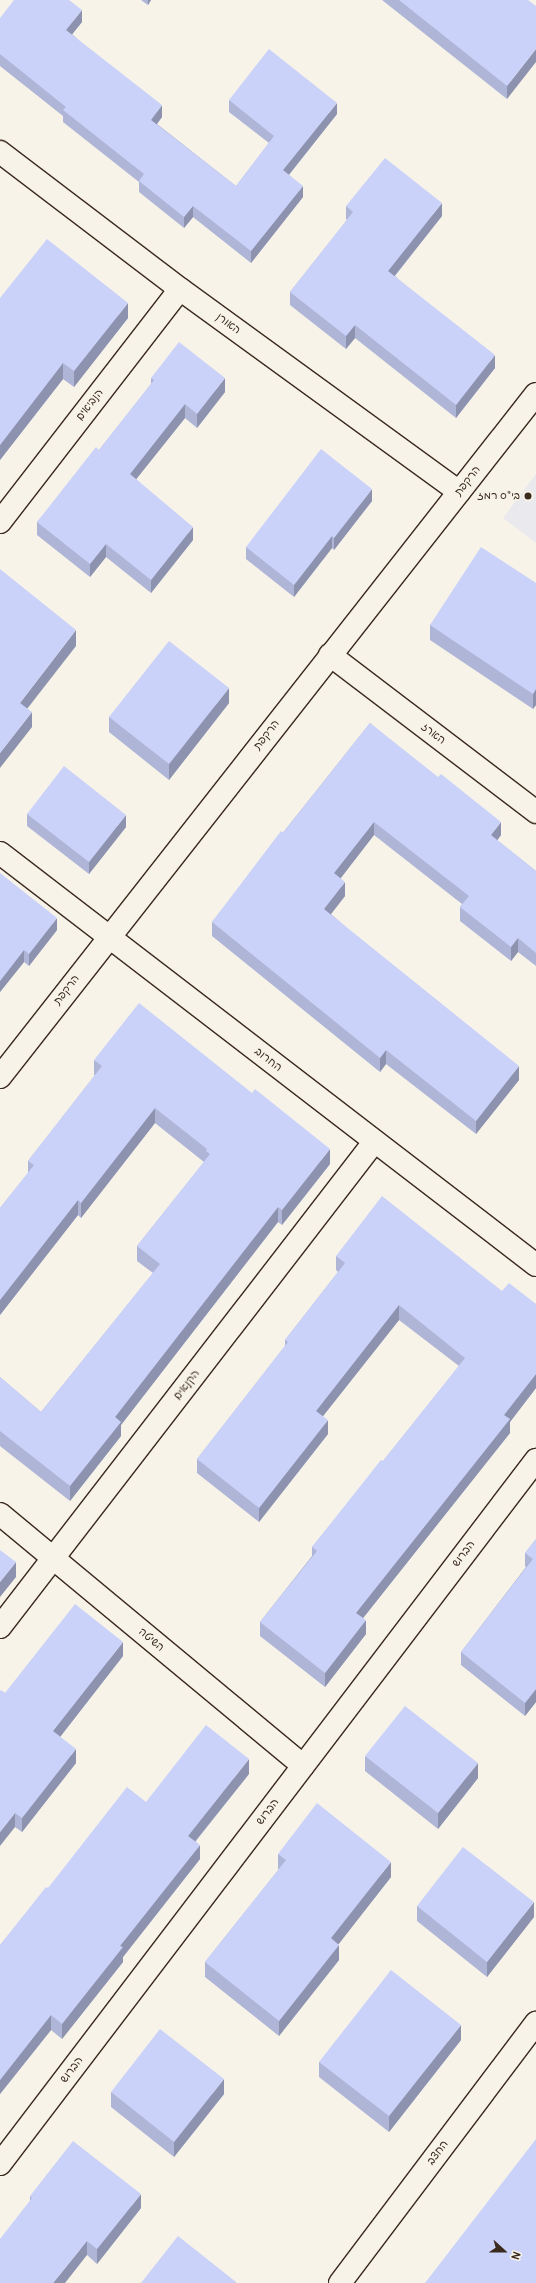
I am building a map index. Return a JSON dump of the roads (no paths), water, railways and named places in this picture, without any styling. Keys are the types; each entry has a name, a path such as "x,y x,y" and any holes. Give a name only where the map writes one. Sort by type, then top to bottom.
{"street":[{"name":"האורן","path":"0,152 180,289 459,492"},
{"name":"הנביאים","path":"0,522 180,289"},
{"name":"הרקפת","path":"0,1077 109,936 536,394"},
{"name":"הארז","path":"330,655 536,812"},
{"name":"החרוב","path":"0,853 374,1142 536,1265"},
{"name":"הקנאים","path":"0,1627 374,1142"},
{"name":"הברוש","path":"0,2164 536,1460"},
{"name":"השיטה","path":"0,1514 303,1766"},
{"name":"החצב","path":"340,2283 536,2023"}],"place":[{"name":"בי\"ס רמז","path":"528,496"}]}
